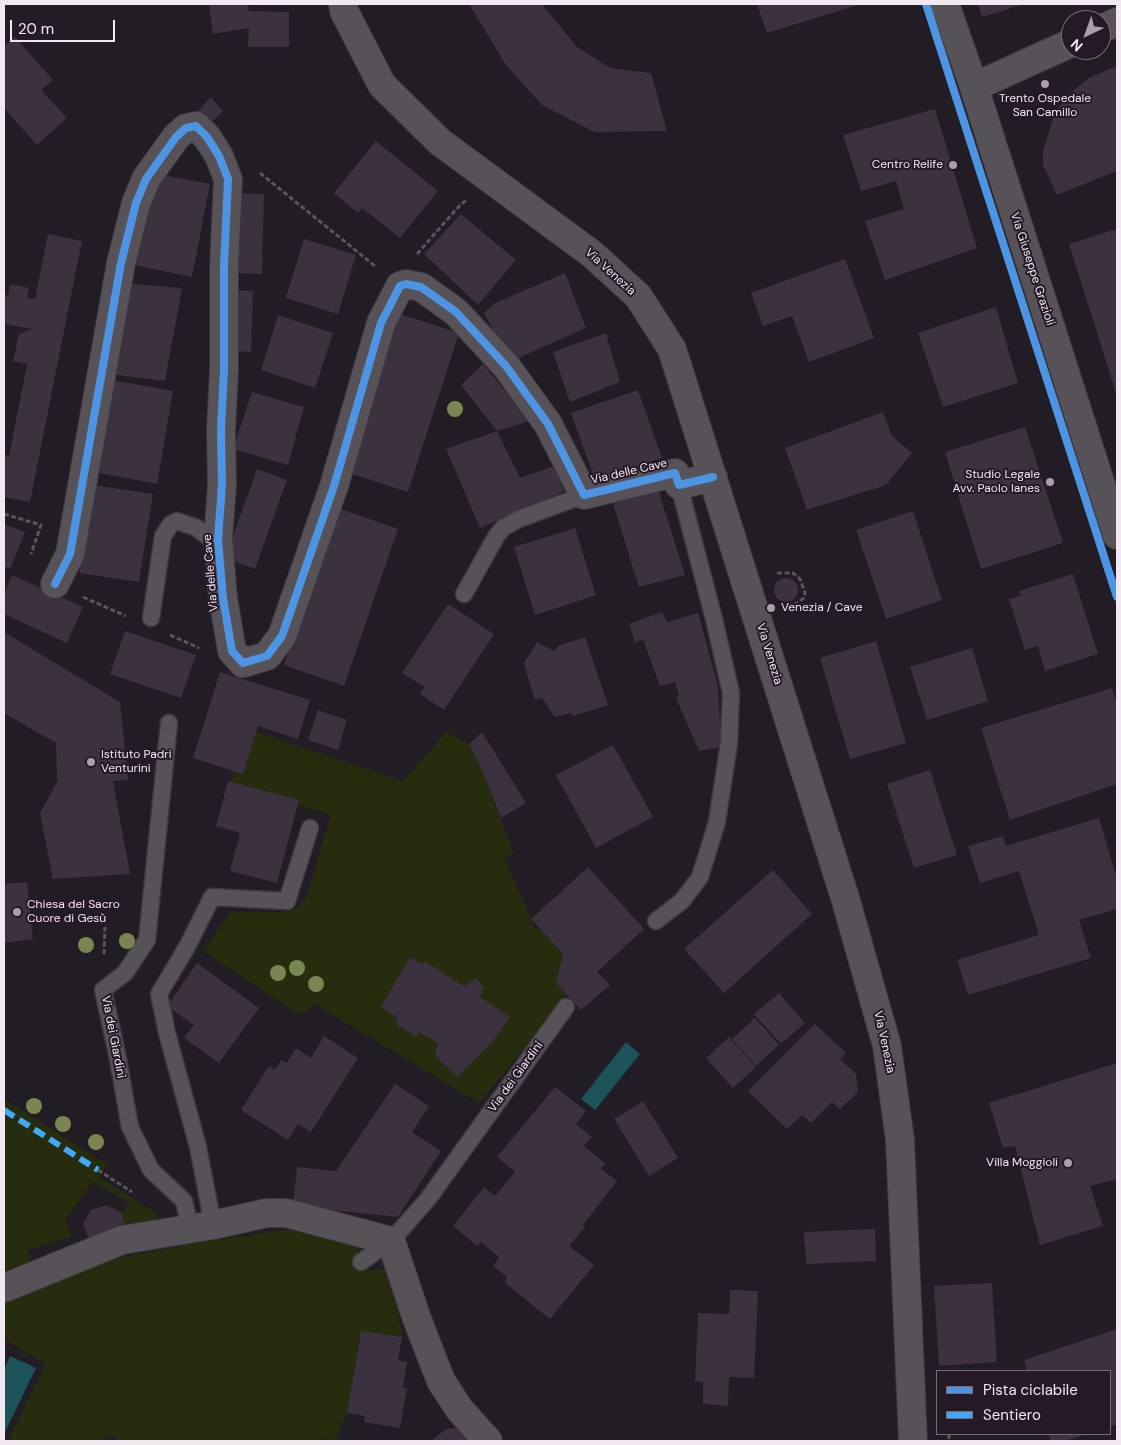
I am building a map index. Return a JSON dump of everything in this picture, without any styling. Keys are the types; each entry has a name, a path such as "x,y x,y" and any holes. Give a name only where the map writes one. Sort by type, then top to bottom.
{"street":[{"name":"Via Venezia","path":"343,4 344,11 382,86 440,142 592,254 638,296 672,349 714,477 846,901 887,1046 900,1140 913,1441"},
{"name":"Via Giuseppe Grazioli","path":"945,4 974,87 1117,535"},
{"path":"974,87 1061,48"},
{"name":"Via delle Cave","path":"55,584 70,554 121,263 136,203 146,178 176,137 186,128 196,126 207,136 219,156 228,179 224,266 224,370 221,430 222,486 218,544 223,598 232,651 243,663 267,656 282,636 334,486 381,323 400,286 406,284 421,288 456,312 506,366 548,424 584,495 675,472 679,485 714,477"},
{"path":"4,1288 122,1240 202,1227 267,1213 286,1213 391,1241 416,1319 441,1382 460,1410 488,1441"}],"lane":[{"name":"Via delle Cave","path":"656,921 682,900 700,877 716,822 730,743 731,693 679,485"},
{"path":"464,594 497,535 504,527 519,518 584,495"},
{"path":"151,618 162,536 171,524 177,521 195,527 218,544"},
{"name":"Via dei Giardini","path":"169,724 147,940 125,974 104,990 130,1127 150,1170 184,1201 202,1227"},
{"path":"202,1227 198,1147 167,1033 159,994 188,945 212,897 286,902 310,828"},
{"name":"Via dei Giardini","path":"362,1262 391,1241 428,1199 566,1007"}],"path":[{"path":"252,167 382,272"},
{"path":"422,248 461,204"},
{"path":"4,514 41,525 27,569 55,584 131,618"},
{"path":"774,574 793,573 800,580 805,593 804,598 797,603 778,610"},
{"path":"167,634 203,649"}],"green space":[{"path":"256,732 403,781 446,732 469,744 482,770 514,854 505,859 535,928 539,928 563,954 556,983 567,996 479,1103 315,1004 302,1014 297,1013 203,951 230,912 282,912 299,908 308,892 331,815 298,805 299,800 230,785 234,771 243,773"},
{"path":"4,1099 107,1164 99,1177 155,1212 160,1225 128,1234 121,1213 129,1203 93,1181 65,1221 72,1236 28,1250 32,1261 4,1271"},
{"path":"285,1230 360,1237 356,1257 370,1270 391,1269 402,1337 360,1334 347,1413 335,1441 324,1438 322,1441 121,1441 111,1436 99,1441 8,1441 46,1363 4,1340 4,1303 40,1286 122,1257 196,1243"}],"water":[{"path":"626,1042 640,1054 595,1110 581,1099"},
{"path":"10,1356 36,1368 4,1434 4,1369"}],"building":[{"path":"209,4 248,4 249,11 289,12 289,47 248,47 249,28 213,34"},
{"path":"469,4 542,4 577,47 610,68 651,73 667,131 594,132 542,105 506,65"},
{"path":"757,4 861,4 767,33"},
{"path":"978,4 1025,4 982,17"},
{"path":"15,37 53,80 41,90 67,118 37,145 4,108 4,46"},
{"path":"1117,66 1117,171 1057,195 1043,165 1043,151 1055,112 1070,93 1089,78"},
{"path":"211,97 223,111 211,123 198,111"},
{"path":"935,109 977,248 885,280 865,221 904,209 896,181 861,191 843,135"},
{"path":"376,141 438,191 400,238 362,208 358,213 334,193"},
{"path":"152,173 210,184 192,277 134,265"},
{"path":"233,193 264,194 262,274 232,273"},
{"path":"461,214 516,260 478,305 424,254"},
{"path":"1117,229 1117,396 1069,244"},
{"path":"48,234 82,241 30,502 4,497 4,455 9,456 27,364 13,361 19,334 32,329 4,324 4,295 8,296 10,284 29,288 27,298 35,299"},
{"path":"304,239 356,255 338,314 286,298"},
{"path":"845,259 874,338 809,362 792,316 763,326 751,293"},
{"path":"565,273 586,328 516,359 494,332 484,313 495,303"},
{"path":"122,283 182,288 165,381 101,373"},
{"path":"232,290 253,291 251,352 229,351"},
{"path":"996,307 1018,383 943,407 918,333"},
{"path":"397,313 459,333 408,492 346,472"},
{"path":"278,315 333,333 315,388 261,370"},
{"path":"606,333 620,382 570,402 553,352"},
{"path":"483,364 530,421 497,431 461,385"},
{"path":"106,379 173,391 157,484 89,471"},
{"path":"638,390 662,458 595,480 571,413"},
{"path":"252,392 304,407 288,465 233,449"},
{"path":"883,412 892,436 912,453 886,485 807,510 785,448"},
{"path":"1025,427 1063,543 981,569 945,452"},
{"path":"497,431 520,478 554,466 564,491 480,528 446,449"},
{"path":"257,469 287,480 255,569 225,558"},
{"path":"93,485 153,494 139,582 79,573"},
{"path":"657,486 685,575 639,587 612,501"},
{"path":"338,508 398,529 344,686 284,665"},
{"path":"913,511 942,600 886,619 856,530"},
{"path":"4,524 25,532 10,569 4,566"},
{"path":"575,528 596,595 535,615 514,547"},
{"path":"1073,574 1098,654 1045,671 1038,646 1025,650 1009,599 1021,596 1019,591"},
{"path":"12,575 83,607 67,643 4,614 4,594"},
{"path":"786,578 795,581 798,590 795,599 786,602 777,599 774,590 777,581"},
{"path":"448,604 494,634 444,710 420,694 425,687 402,673"},
{"path":"662,612 667,622 698,613 718,686 721,747 699,751 676,698 679,695 675,682 660,686 643,639 635,643 629,624"},
{"path":"125,631 196,655 181,698 110,674"},
{"name":"Istituto Padri Venturini","path":"4,632 120,702 128,780 113,781 130,874 53,879 40,813 57,782 56,743 4,713"},
{"path":"585,637 608,705 573,716 570,713 555,717 542,698 535,700 524,663 537,642 554,651 558,646"},
{"path":"876,641 906,743 850,759 820,658"},
{"path":"972,648 988,701 927,720 910,667"},
{"path":"220,672 310,700 298,739 258,726 243,774 193,758"},
{"path":"1112,688 1117,705 1117,784 1010,820 981,728"},
{"path":"318,710 347,720 338,750 308,740"},
{"path":"482,732 526,803 501,818 482,770 469,744"},
{"path":"613,745 653,817 596,848 556,775"},
{"path":"930,770 957,855 914,868 887,784"},
{"path":"228,781 299,800 277,883 230,871 240,833 216,826"},
{"path":"1099,818 1117,879 1117,909 1079,920 1091,958 968,995 957,960 1039,935 1019,871 980,883 968,846 1003,836 1006,846"},
{"path":"588,867 644,929 597,972 610,985 581,1010 556,983 563,954 531,919"},
{"path":"773,870 812,914 724,993 684,949"},
{"name":"Chiesa del Sacro Cuore di Gesù","path":"27,882 33,939 4,943 4,884"},
{"path":"410,957 422,964 424,961 452,980 465,986 476,978 484,988 480,997 510,1017 492,1042 458,1077 435,1056 438,1043 419,1032 416,1037 396,1024 398,1018 381,1007"},
{"path":"197,963 259,1008 219,1063 184,1038 194,1025 167,1006"},
{"path":"779,993 805,1023 781,1044 754,1014"},
{"path":"755,1018 779,1045 756,1066 732,1039"},
{"path":"815,1024 846,1053 840,1059 856,1074 858,1092 840,1109 832,1102 811,1123 802,1115 787,1129 748,1091"},
{"path":"324,1036 358,1058 311,1132 298,1124 288,1140 241,1110 269,1066 275,1070 281,1060 287,1063 296,1048 311,1058"},
{"path":"729,1037 756,1067 733,1088 706,1058"},
{"name":"Villa Moggioli","path":"1117,1063 1117,1179 1090,1186 1103,1226 1040,1245 1015,1146 1003,1148 989,1103"},
{"path":"395,1084 429,1106 412,1132 441,1151 398,1217 293,1206 297,1167 336,1171"},
{"path":"555,1087 586,1111 576,1124 592,1137 584,1146 606,1164 600,1168 617,1181 583,1225 585,1227 569,1246 594,1265 550,1319 505,1283 507,1277 493,1266 499,1257 481,1242 477,1246 453,1226 484,1187 495,1196 515,1172 497,1157"},
{"path":"643,1101 678,1158 649,1176 614,1119"},
{"path":"106,1205 121,1212 128,1234 91,1244 83,1224 91,1210"},
{"path":"875,1229 876,1261 806,1264 804,1232"},
{"path":"992,1283 997,1362 939,1366 934,1286"},
{"path":"730,1290 758,1291 754,1378 729,1377 728,1406 703,1404 703,1382 695,1381 698,1313 729,1314"},
{"path":"1117,1329 1117,1424 1111,1427 1111,1370 1027,1370 1024,1360"},
{"path":"361,1331 402,1337 398,1360 407,1362 403,1387 407,1389 400,1428 364,1422 365,1416 347,1413"},
{"path":"456,1428 472,1441 431,1441 446,1429"},
{"path":"1048,1435 1084,1435 1065,1441 1051,1441"}],"marked path":[{"path":"4,1110 98,1170"}],"cycle path":[{"path":"926,4 1117,597"},
{"path":"55,584 70,554 121,263 136,203 146,179 176,137 186,128 196,126 207,137 219,156 228,179 224,266 224,370 221,429 222,485 218,539 223,598 232,651 243,663 267,656 282,636 334,486 381,323 400,286 406,284 421,287 456,312 506,366 548,424 584,495 675,473 679,485 713,477"}],"place":[{"name":"Trento Ospedale San Camillo","path":"1045,84"},
{"name":"Centro Relife","path":"953,165"},
{"name":"Studio Legale Avv. Paolo Ianes","path":"1050,482"},
{"name":"Venezia / Cave","path":"771,608"},
{"name":"Istituto Padri Venturini","path":"91,762"},
{"name":"Chiesa del Sacro Cuore di Gesù","path":"17,912"},
{"name":"Villa Moggioli","path":"1068,1163"}]}
